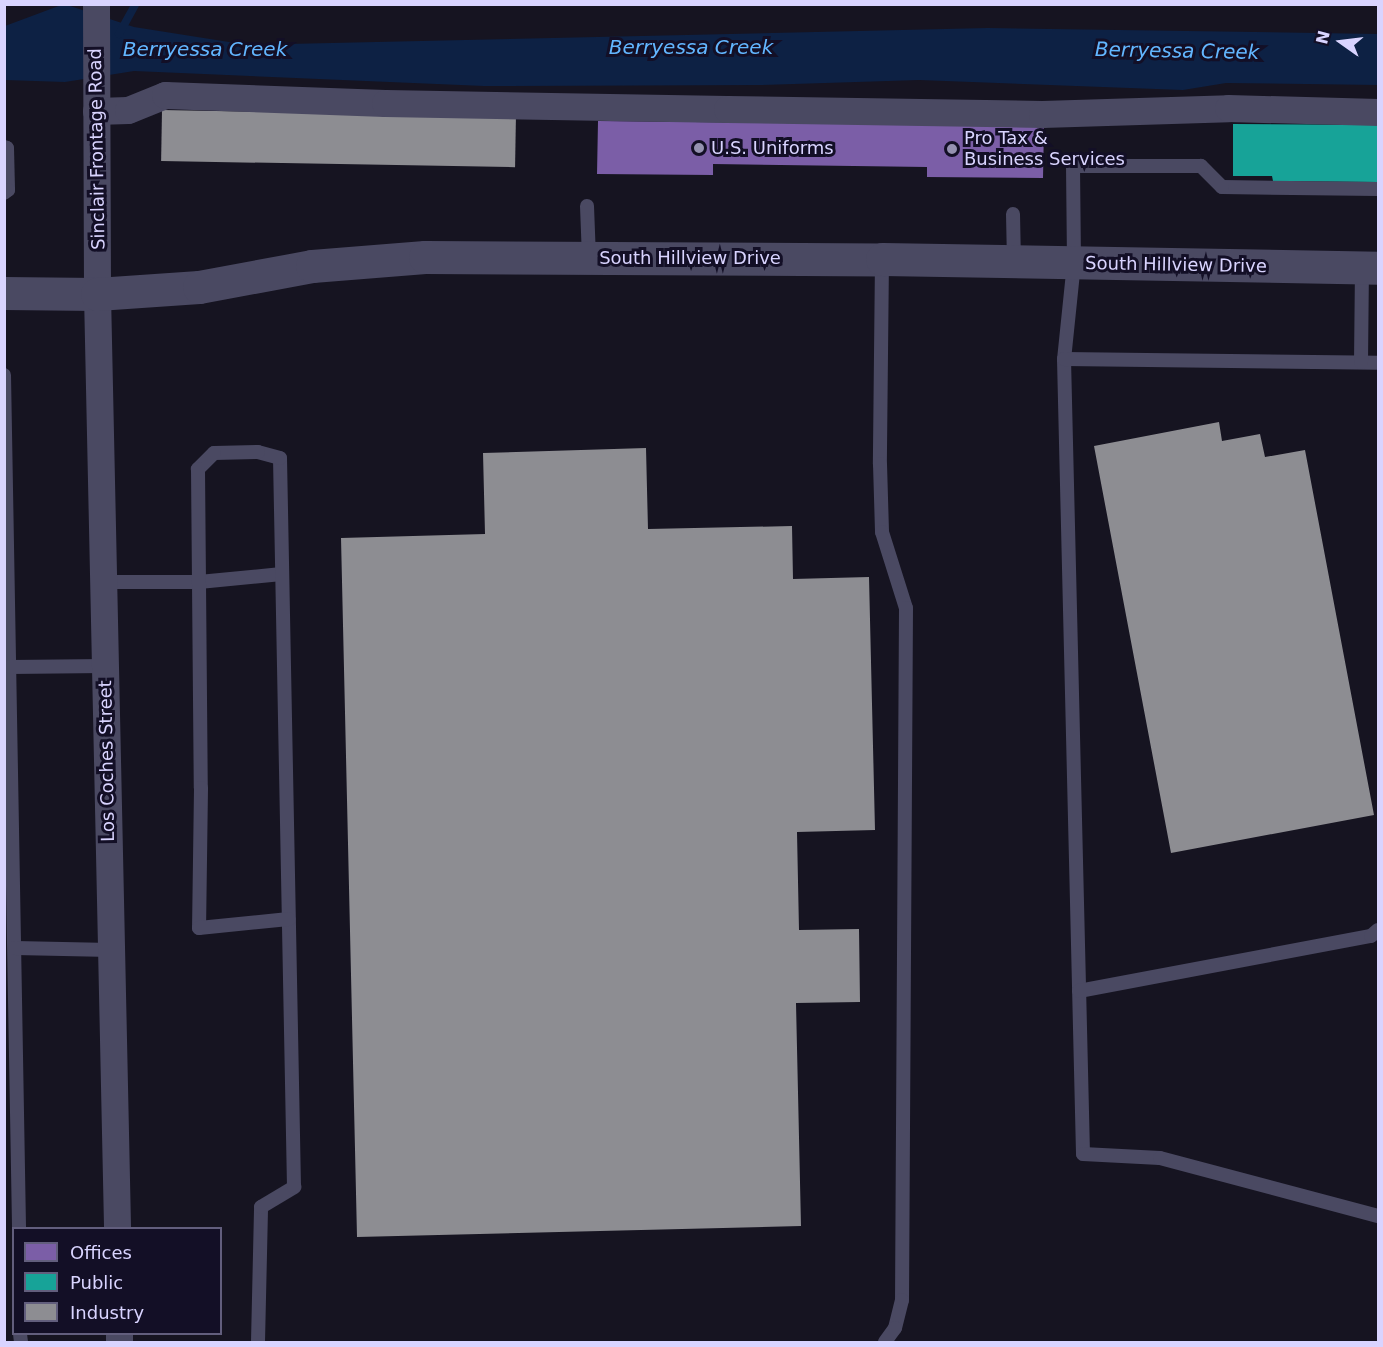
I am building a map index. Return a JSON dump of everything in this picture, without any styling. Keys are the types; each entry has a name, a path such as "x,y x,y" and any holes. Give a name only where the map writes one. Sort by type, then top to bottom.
{"street":[{"name":"Sinclair Frontage Road","path":"96,4 97,294"},
{"path":"96,106 128,110 165,95 385,103 1042,114 1228,108 1378,112"},
{"name":"South Hillview Drive","path":"4,293 97,294 199,287 312,266 425,257 882,259 1370,268"},
{"name":"Los Coches Street","path":"97,294 117,1227"}],"lane":[{"path":"4,193 8,190 6,148"},
{"path":"1378,189 1222,187 1201,166 1073,166 1074,263 1064,358 1083,1154 1160,1158 1378,1216"},
{"path":"587,206 589,258"},
{"path":"1013,214 1014,261"},
{"path":"882,259 880,465 882,532 906,608 902,1300 895,1328 885,1342"},
{"path":"1362,362 1370,268"},
{"path":"1064,358 1378,363"},
{"path":"4,375 19,1227"},
{"path":"258,1342 261,1207 294,1187 289,919 282,574 280,458 258,452 214,453 198,469 199,928 289,919"},
{"path":"103,582 199,582 282,574"},
{"path":"10,666 105,666"},
{"path":"1079,991 1371,936 1378,930"},
{"path":"15,948 111,950"}],"water":[{"name":"Berryessa Creek","path":"64,4 134,27 248,45 988,28 1378,34 1378,85 1226,83 1183,90 919,80 761,85 484,86 134,71 65,82 5,80 5,26"}],"building: Offices":[{"path":"598,121 1044,126 1043,178 927,177 927,167 713,164 713,175 597,174"}],"building: Public":[{"path":"1233,124 1378,125 1378,182 1273,181 1272,176 1233,176"}],"building: Industry":[{"path":"162,110 516,116 515,167 161,161"},
{"path":"1219,422 1222,441 1260,434 1265,457 1305,450 1374,815 1171,853 1094,446"},
{"path":"646,448 648,529 792,526 793,579 869,577 875,830 797,832 799,930 859,929 860,1002 796,1003 801,1226 357,1237 341,538 485,534 483,453"}],"waterway":[{"name":"Berryessa Creek","path":"119,34 135,5"}],"place":[{"name":"U.S. Uniforms","path":"699,148"},
{"name":"Pro Tax & Business Services","path":"952,149"}]}
